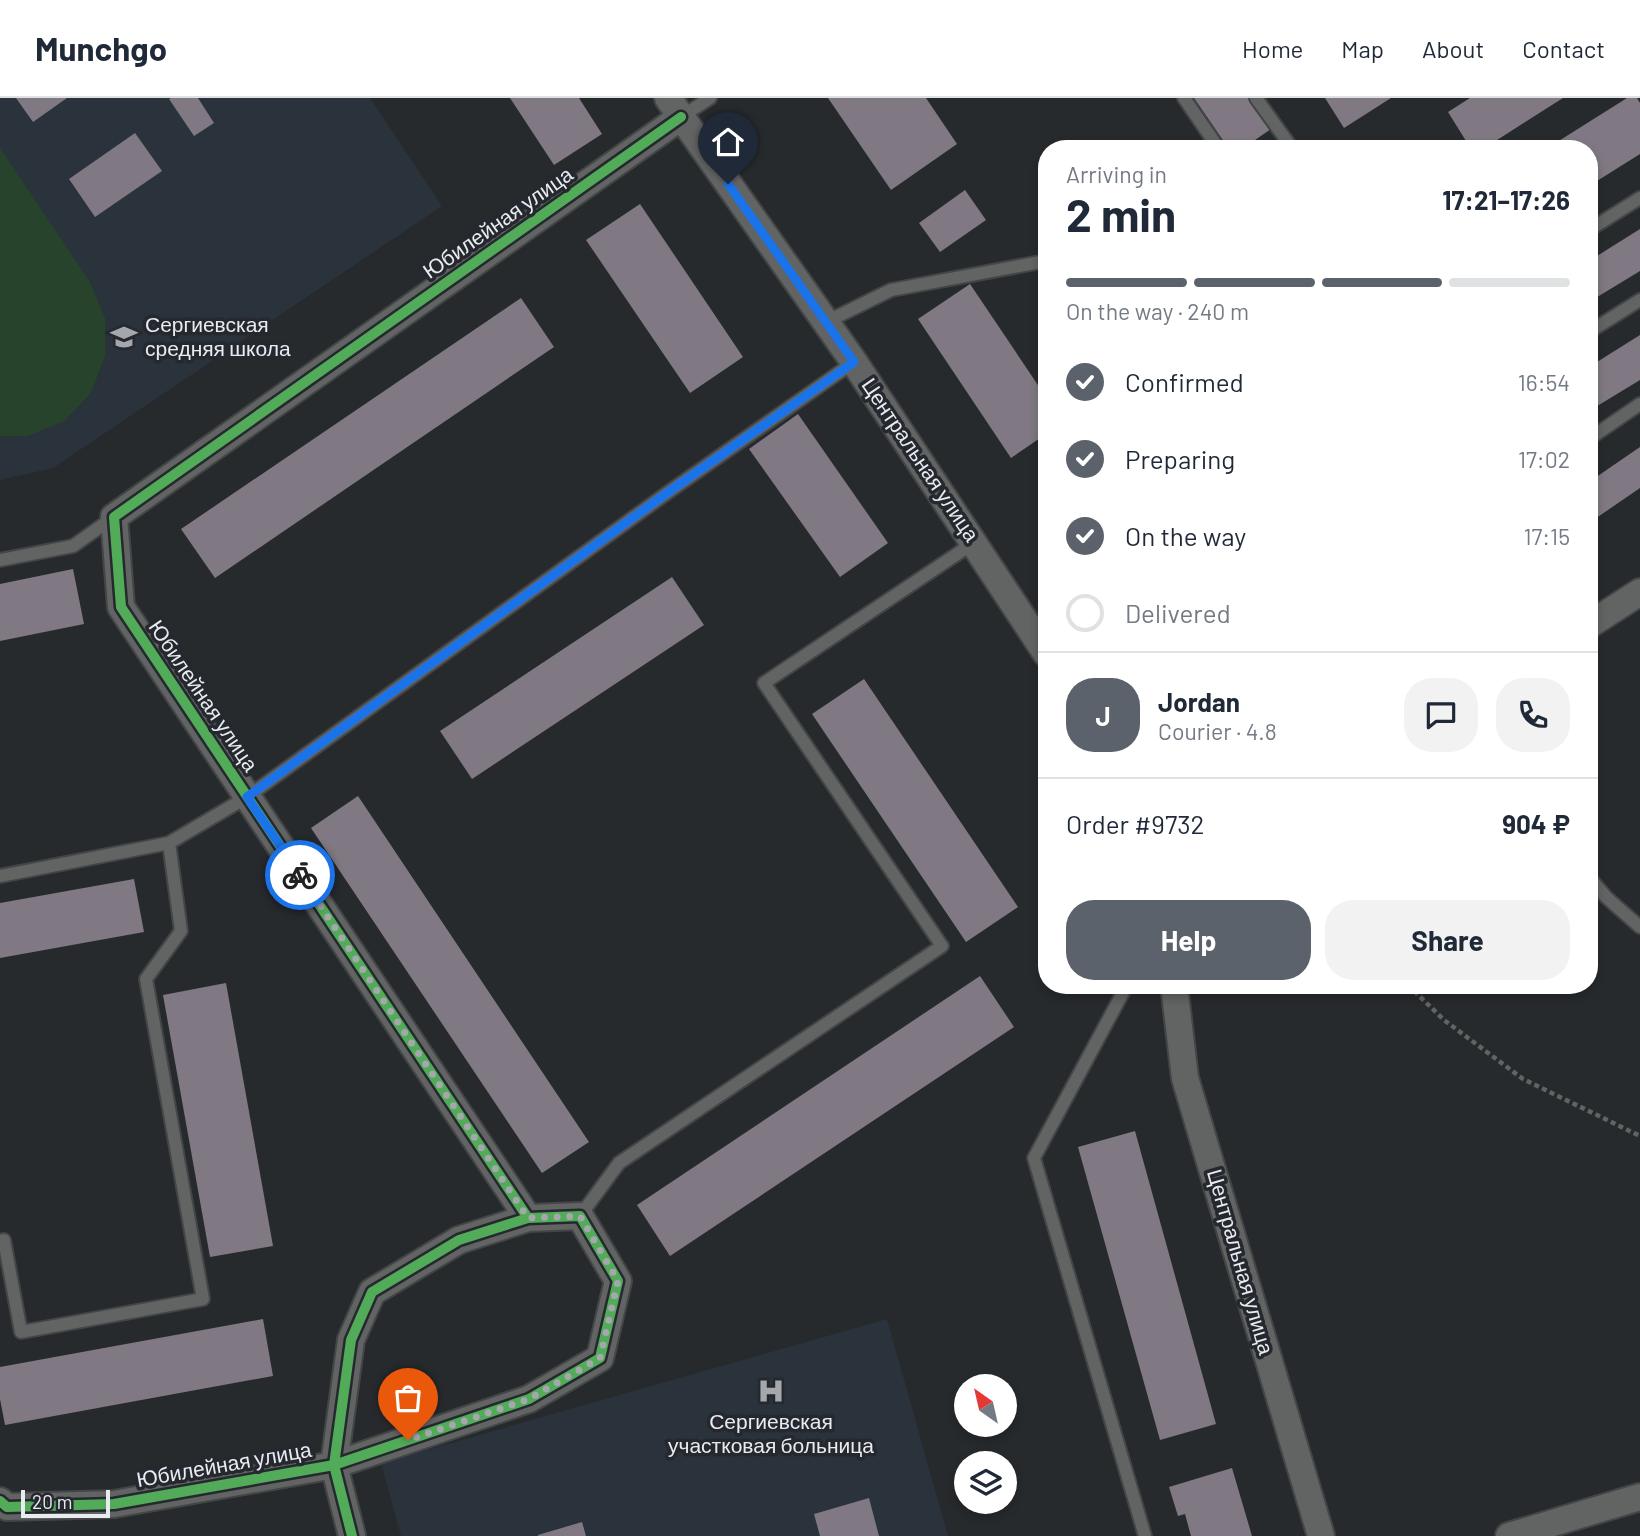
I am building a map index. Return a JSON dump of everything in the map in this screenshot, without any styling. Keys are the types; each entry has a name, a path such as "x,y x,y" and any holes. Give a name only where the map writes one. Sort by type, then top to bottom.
{"street":[{"name":"Центральная улица","path":"674,108 854,362 1038,640"},
{"name":"Юбилейная улица","path":"528,1218 121,607 114,517 674,108"},
{"path":"1598,619 1640,592"},
{"name":"Центральная улица","path":"1175,994 1185,1078 1321,1536"},
{"name":"Юбилейная улица","path":"0,1501 7,1507 114,1504 334,1465 529,1399 600,1358 618,1281 580,1216"},
{"path":"352,1536 334,1465 351,1340 372,1292 459,1240 528,1218 580,1216"},
{"path":"1509,1536 1640,1497"}],"lane":[{"path":"674,108 710,98"},
{"path":"1184,98 1213,140"},
{"path":"1256,98 1286,140"},
{"path":"1598,224 1640,198"},
{"path":"826,322 891,290 1038,262"},
{"path":"1598,326 1640,300"},
{"path":"0,876 169,843 247,797 667,493 854,362"},
{"path":"1598,433 1640,404"},
{"path":"0,560 73,546 114,517"},
{"path":"580,1216 620,1163 942,946 764,683 975,542"},
{"path":"0,1241 4,1240 21,1332 203,1299 146,979 181,931 169,843"},
{"path":"1598,888 1640,927"},
{"path":"1122,994 1034,1158 1145,1536"}],"path":[{"path":"1417,994 1444,1020 1523,1079 1640,1136"}],"shaded area":[{"name":"Сергиевская средняя школа","path":"0,98 370,98 442,206 53,468 0,480"},
{"name":"Сергиевская участковая больница","path":"887,1319 948,1536 401,1536 381,1463"}],"green space":[{"path":"0,148 90,282 105,318 105,356 91,393 64,421 28,436 0,436"}],"building":[{"path":"16,98 67,98 33,122"},
{"path":"198,98 214,123 194,136 169,99"},
{"path":"510,98 579,98 602,134 554,165"},
{"path":"828,98 926,98 957,144 891,190"},
{"path":"1194,98 1249,98 1271,129 1255,140 1223,140"},
{"path":"1325,98 1391,98 1344,128"},
{"path":"1470,98 1563,98 1497,140 1465,140 1448,112"},
{"path":"1627,98 1637,98 1640,103 1640,154 1598,180 1598,140 1560,140"},
{"path":"135,133 162,171 95,217 69,179"},
{"path":"965,190 986,220 940,252 919,223"},
{"path":"640,204 743,357 690,393 586,240"},
{"path":"1640,229 1640,271 1598,297 1598,255"},
{"path":"970,284 1038,385 1038,439 1011,458 918,319"},
{"path":"521,298 554,347 215,578 181,529"},
{"path":"1640,335 1640,380 1598,406 1598,361"},
{"path":"798,414 888,543 840,577 749,449"},
{"path":"1640,447 1640,488 1598,517 1598,476"},
{"path":"73,569 84,624 0,641 0,584"},
{"path":"672,577 704,625 472,779 440,731"},
{"path":"864,679 1018,907 966,942 812,714"},
{"path":"358,796 589,1142 542,1173 311,828"},
{"path":"134,879 144,932 0,958 0,903"},
{"path":"980,976 1014,1027 670,1256 637,1205"},
{"path":"226,983 273,1246 210,1257 163,995"},
{"path":"1135,1131 1216,1424 1160,1440 1078,1147"},
{"path":"263,1319 273,1376 5,1425 0,1399 0,1367"},
{"path":"1232,1468 1252,1536 1191,1536 1185,1514 1178,1516 1169,1487"},
{"path":"869,1498 879,1536 820,1536 814,1514"},
{"path":"582,1522 586,1536 538,1536 538,1535"}],"cycle path":[{"path":"528,1218 121,607 114,517 681,117"},
{"path":"0,1501 7,1507 114,1504 334,1465 529,1399 600,1358 618,1281 580,1216 528,1218 459,1240 372,1292 351,1340 334,1465 352,1536"}],"way so far":[{"path":"300,875 528,1218 580,1216 618,1281 600,1358 529,1399 408,1440"}],"place":[{"name":"Сергиевская средняя школа","path":"124,337"},
{"name":"Сергиевская участковая больница","path":"771,1391"}],"route":[{"path":"300,875 247,797 667,493 854,362 728,184"}]}
